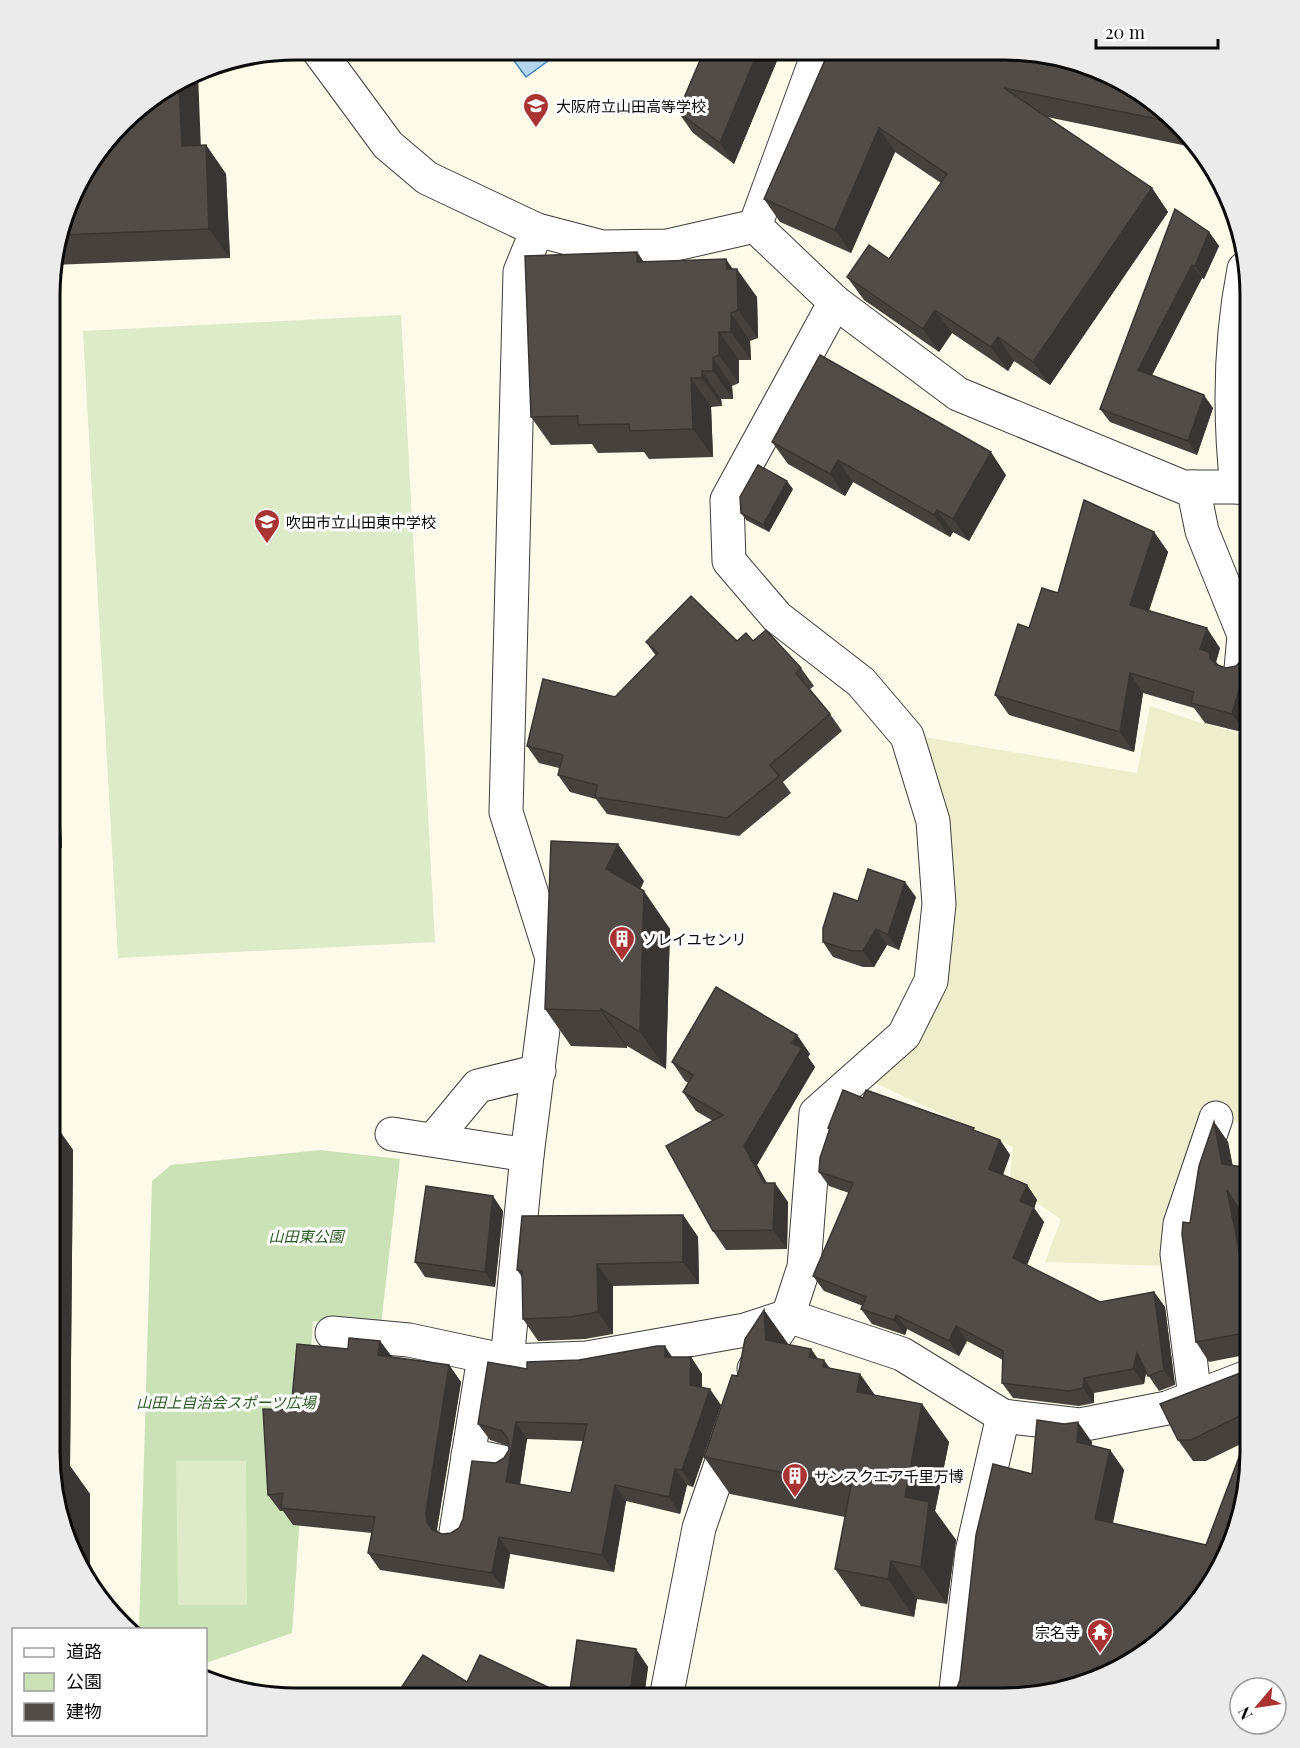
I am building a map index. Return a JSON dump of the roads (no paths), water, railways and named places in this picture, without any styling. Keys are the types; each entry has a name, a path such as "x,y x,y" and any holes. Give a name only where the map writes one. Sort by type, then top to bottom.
{"street":[{"path":"325,60 387,145 427,178 537,230 602,247 667,246 755,226"},
{"path":"755,226 816,60"},
{"path":"755,226 835,302 958,394 1183,487 1240,487"},
{"path":"456,1532 468,1455 496,1359 539,1071 552,957 506,812 520,272 537,230"},
{"path":"1240,296 1231,388 1231,421 1240,470"},
{"path":"668,1688 699,1528 753,1370 788,1316 804,1267 816,1113 904,1035 931,981 939,904 933,821 907,736 861,682 777,617 729,561 727,500 835,302"},
{"path":"1193,487 1202,531 1240,625"},
{"path":"434,1139 478,1086 539,1071"},
{"path":"1195,1397 1178,1254 1180,1224 1216,1118"},
{"path":"392,1134 527,1155"},
{"path":"332,1333 409,1340 496,1359 587,1358 745,1330 788,1316 902,1354 1004,1416 1080,1425 1167,1408 1240,1380"},
{"path":"956,1688 972,1552 1004,1416"},
{"path":"468,1455 502,1462"}],"water":[{"path":"513,60 549,60 526,77"}],"place":[{"name":"大阪府立山田高等学校","path":"536,129"},
{"name":"吹田市立山田東中学校","path":"267,545"},
{"name":"ソレイユセンリ","path":"622,962"},
{"name":"サンスクエア千里万博","path":"795,1499"},
{"name":"宗名寺","path":"1100,1655"}],"park label":[{"name":"山田東公園","path":"306,1236"},
{"name":"山田上自治会スポーツ広場","path":"226,1402"}]}
